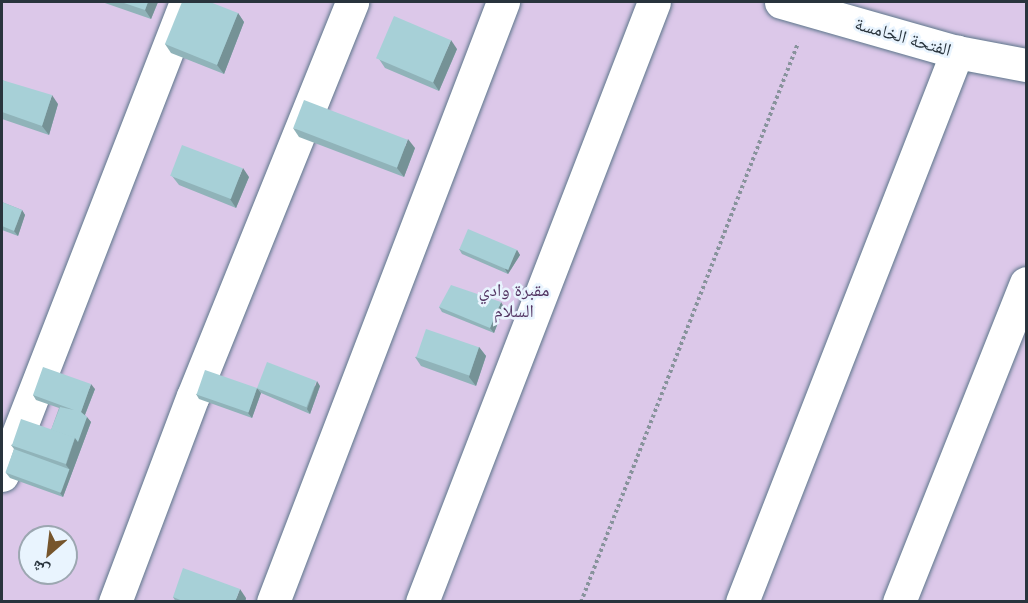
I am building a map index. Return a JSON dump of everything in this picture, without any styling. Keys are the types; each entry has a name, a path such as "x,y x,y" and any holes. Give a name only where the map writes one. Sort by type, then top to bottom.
{"street":[{"path":"2,475 186,2"},
{"path":"115,602 193,396 352,2"},
{"path":"273,602 503,2"},
{"path":"422,602 654,2"},
{"name":"الفتحة الخامسة","path":"796,6 957,52 1026,65"},
{"path":"742,602 957,52"},
{"path":"899,602 1026,283"}],"path":[{"path":"581,602 796,6"}],"green space":[{"name":"مقبرة وادي السلام","path":"2,2 1026,2 1026,601 2,601"}],"building":[{"path":"121,2 148,2 145,10"},
{"path":"182,2 210,2 238,13 217,65 165,44"},
{"path":"394,16 451,40 433,83 376,58"},
{"path":"2,80 52,95 42,126 2,112"},
{"path":"304,100 408,140 397,168 293,128"},
{"path":"182,145 243,168 231,199 170,176"},
{"path":"2,202 22,210 14,231 2,226"},
{"path":"468,229 517,250 508,270 459,249"},
{"path":"451,285 501,302 490,328 439,307"},
{"path":"426,329 479,347 469,376 416,357"},
{"path":"267,362 316,381 306,407 257,388"},
{"path":"43,367 91,384 81,412 87,417 78,442 75,438 51,430 60,407 74,410 33,395"},
{"path":"205,370 257,388 249,412 197,395"},
{"path":"21,419 75,438 66,464 12,445"},
{"path":"14,449 69,469 61,493 5,472"},
{"path":"183,568 240,589 235,602 185,602 173,597"}]}
